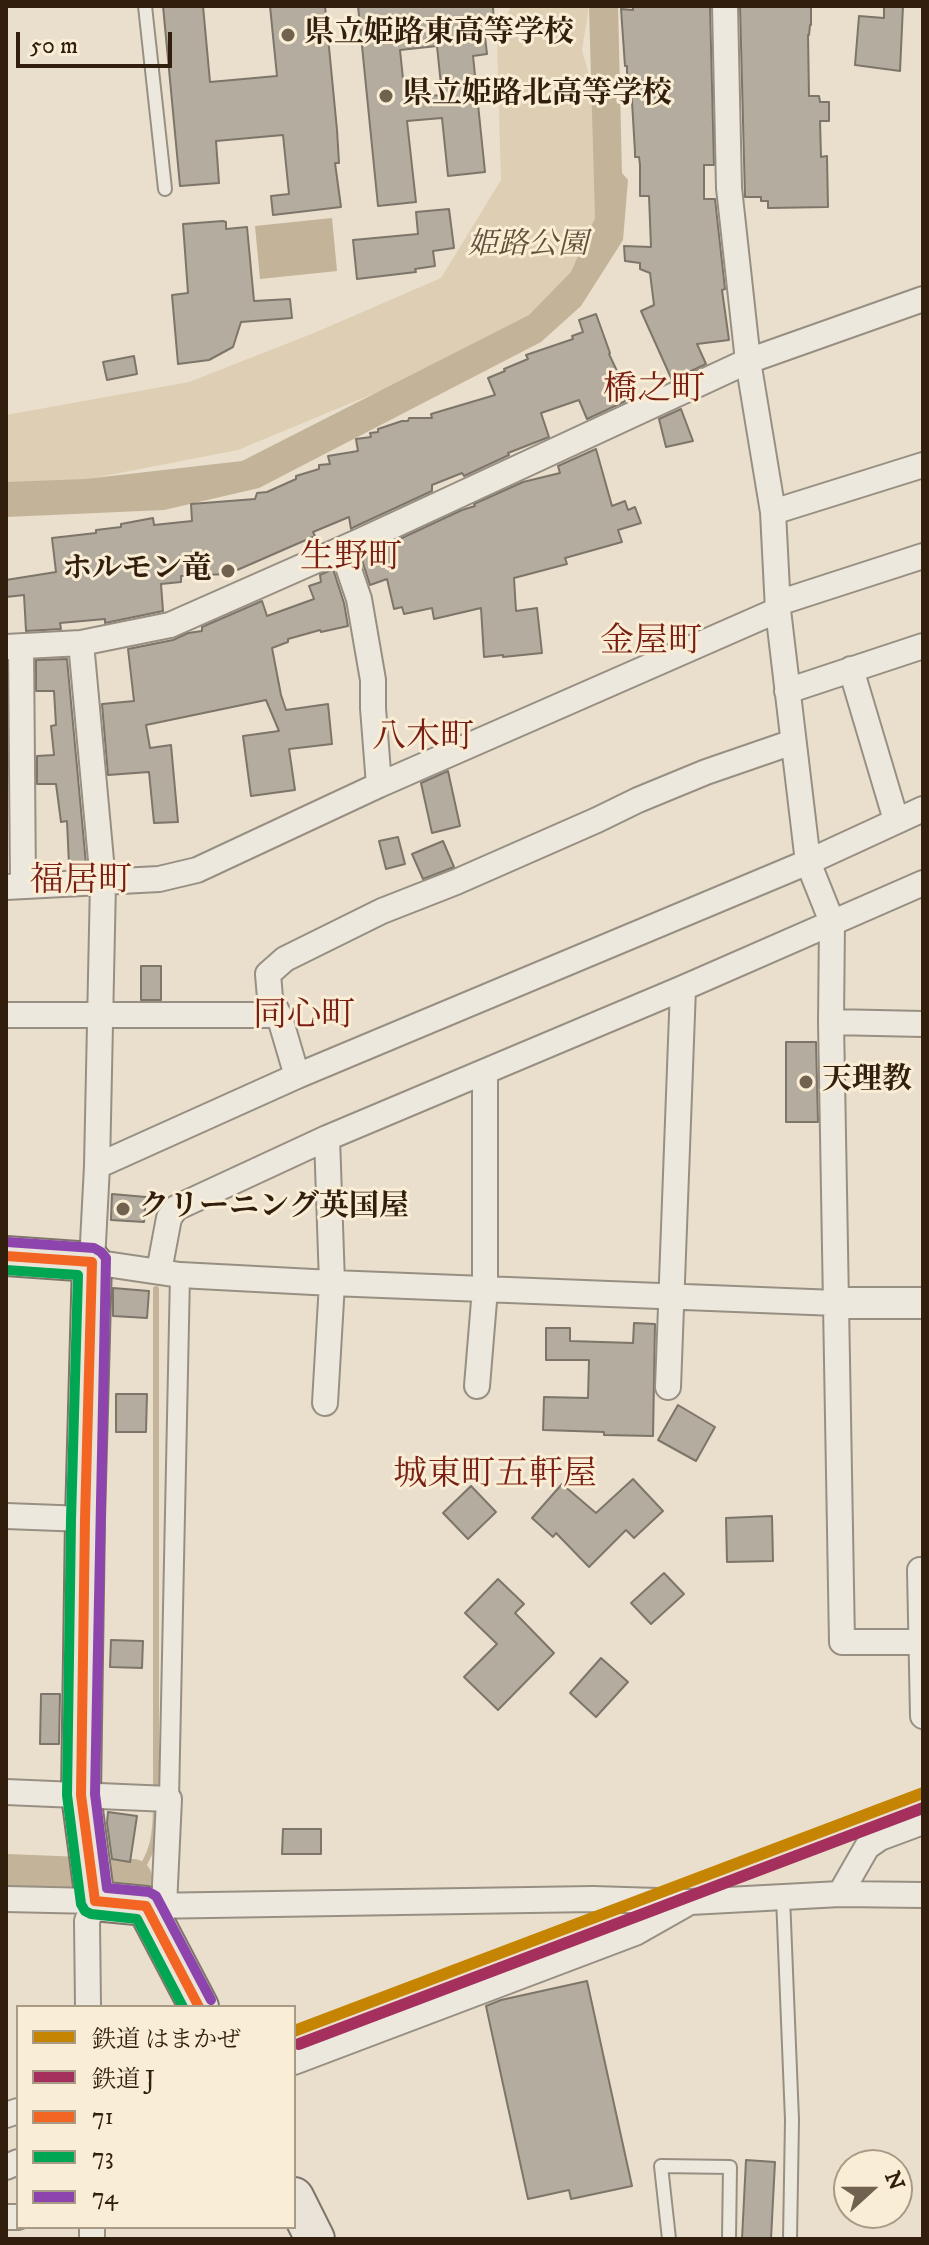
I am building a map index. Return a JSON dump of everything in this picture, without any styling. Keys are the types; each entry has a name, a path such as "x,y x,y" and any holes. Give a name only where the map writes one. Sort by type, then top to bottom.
{"highway":[{"path":"6,1256 92,1262 81,1795 92,1877 155,1906 198,2005"}],"street":[{"path":"725,6 729,188 748,361 773,512 778,607 808,862 832,922 842,1642 921,1642"},
{"path":"923,299 748,361 170,625 81,643 13,647 15,886 159,879 197,870 778,607 923,556"},
{"path":"773,512 923,465"},
{"path":"342,549 359,599 373,680 379,785"},
{"path":"81,643 103,882 92,1262 170,1273 332,1283 836,1303 923,1303"},
{"path":"787,691 923,646"},
{"path":"851,669 896,820"},
{"path":"297,1076 279,1015 270,998 268,974 285,959 382,911 456,882 638,800 793,742"},
{"path":"97,1166 297,1076 808,862 923,809"},
{"path":"923,883 327,1138 176,1208 169,1218 169,1799 155,1906 593,1899 690,1902 840,1894 923,1895"},
{"path":"668,1387 683,988"},
{"path":"6,1015 279,1015"},
{"path":"831,1022 923,1024"},
{"path":"477,1386 485,1289 485,1072"},
{"path":"325,1403 332,1283 327,1138"},
{"path":"6,1516 85,1519"},
{"path":"920,1570 923,1716"},
{"path":"6,1792 169,1799"},
{"path":"840,1894 867,1847 880,1838 923,1822"},
{"path":"6,1899 92,1877 87,1921 88,2005"},
{"path":"296,2061 635,1933 690,1902"}],"lane":[{"path":"145,6 165,189"},
{"path":"783,1897 792,2120 790,2239"},
{"path":"669,2239 661,2166 730,2167 729,2239"}],"green space":[{"name":"姫路公園","path":"511,6 589,6 582,50 612,158 581,276 517,334 238,450 6,495 6,415 189,382 441,278 501,180 497,40"}],"shaded area":[{"path":"589,6 618,6 622,173 628,180 623,240 581,306 541,342 259,488 164,510 6,517 6,482 85,479 242,461 529,315 571,272 595,218"},
{"path":"332,218 337,271 260,279 255,226"}],"building":[{"path":"163,6 203,6 210,82 277,76 270,6 325,6 337,130 339,163 335,163 341,207 273,215 271,196 289,194 283,135 216,141 219,183 180,186"},
{"path":"358,6 493,6 494,27 484,28 487,54 473,56 485,172 448,176 442,118 407,121 416,202 378,206","holes":["437,46 442,95 405,98 400,50"]},
{"path":"633,6 710,6 714,165 704,165 704,199 715,199 729,340 697,344 706,364 672,380 641,311 654,305 650,273 640,269 640,263 625,261 624,246 651,247 649,196 640,196 640,165 639,157 635,157 631,85 627,85 625,66 621,9 633,10"},
{"path":"740,6 811,6 809,96 819,96 820,102 829,102 829,121 820,121 821,157 827,156 828,207 768,208 768,201 761,201 761,197 745,197"},
{"path":"884,6 903,6 900,71 855,65 859,16 884,18"},
{"path":"449,209 454,248 433,251 435,266 415,269 416,272 357,279 353,240 418,234 416,212"},
{"path":"226,222 226,229 247,227 254,301 290,299 292,318 241,322 233,347 209,360 178,364 172,295 188,293 183,224"},
{"path":"596,314 609,354 630,399 587,419 579,400 541,413 549,437 508,453 464,476 462,473 432,485 432,491 351,529 349,517 313,532 315,536 228,574 181,576 181,582 161,584 163,611 105,623 105,619 60,623 61,629 26,631 24,595 6,597 6,580 56,572 52,538 96,533 96,530 153,518 154,525 192,521 191,504 255,499 257,493 267,492 296,479 296,476 319,469 319,465 330,464 328,456 358,451 356,439 371,437 370,433 378,432 378,429 408,421 409,418 432,418 431,414 495,395 488,378 528,359 526,355 573,339 572,336 583,332 579,320"},
{"path":"134,356 137,374 107,380 103,362"},
{"path":"681,409 693,441 666,447 659,419"},
{"path":"596,449 612,506 625,501 628,510 635,507 641,523 618,530 622,542 565,558 567,564 514,578 516,611 537,608 542,653 484,657 481,608 434,619 432,608 404,614 402,607 394,609 387,579 370,585 361,557 523,482 560,473 558,466"},
{"path":"333,569 348,626 288,639 288,642 272,648 286,710 328,704 332,744 289,749 295,790 251,796 243,736 279,731 266,700 146,725 150,748 171,745 178,822 154,823 149,772 108,775 102,704 134,701 128,649 202,631 202,627 262,601 267,616 314,599 309,586 321,582 320,575"},
{"path":"67,659 86,864 69,865 67,821 61,822 56,784 37,784 37,756 54,755 51,726 56,725 54,691 36,691 36,660"},
{"path":"448,771 460,826 432,833 421,783"},
{"path":"398,837 405,864 386,869 379,841"},
{"path":"443,841 454,867 423,879 412,854"},
{"path":"141,966 161,966 161,1000 141,1000"},
{"name":"天理教","path":"786,1042 816,1042 818,1122 786,1122"},
{"path":"112,1194 146,1197 144,1222 111,1220"},
{"path":"113,1288 149,1291 147,1318 113,1316"},
{"path":"634,1323 655,1324 653,1436 543,1430 544,1397 588,1398 589,1360 546,1360 546,1328 570,1328 570,1341 633,1343"},
{"path":"116,1394 147,1394 146,1432 116,1432"},
{"path":"678,1405 715,1427 696,1461 658,1440"},
{"path":"633,1479 663,1511 634,1538 626,1530 589,1567 556,1533 553,1537 532,1518 562,1484 596,1513"},
{"path":"471,1486 496,1512 468,1539 443,1513"},
{"path":"772,1516 773,1561 727,1562 726,1518"},
{"path":"664,1573 684,1594 651,1624 631,1603"},
{"path":"498,1579 524,1604 515,1613 554,1653 498,1710 464,1677 497,1644 465,1613"},
{"path":"111,1640 143,1641 142,1668 110,1667"},
{"path":"601,1658 628,1682 596,1717 570,1693"},
{"path":"41,1694 60,1694 59,1744 40,1744"},
{"path":"108,1812 137,1816 130,1862 112,1859"},
{"path":"283,1829 321,1829 321,1854 282,1854"},
{"path":"587,1981 632,2186 571,2199 569,2190 528,2199 486,2006"},
{"path":"746,2160 775,2162 771,2239 742,2239"}],"waterway":[{"path":"156,1289 156,1793"},
{"path":"133,1878 150,1853 156,1804"},
{"path":"6,1873 133,1878"}],"rail line":[{"name":"はまかぜ","path":"296,2030 923,1793"},
{"name":"J","path":"299,2044 923,1808"}],"transit line":[{"name":"74","path":"7,1242 94,1248 106,1258 95,1794 107,1888 149,1892 156,1896 211,2000"},
{"name":"71","path":"6,1256 92,1262 81,1795 95,1901 146,1906 198,2005"},
{"name":"73","path":"6,1270 78,1275 67,1795 81,1904 91,1914 137,1919 182,2005"}],"place":[{"name":"県立姫路東高等学校","path":"288,35"},
{"name":"県立姫路北高等学校","path":"386,96"},
{"name":"ホルモン竜","path":"228,571"},
{"name":"天理教","path":"806,1082"},
{"name":"クリーニング英国屋","path":"123,1209"}],"district":[{"name":"橋之町","path":"654,392"},
{"name":"生野町","path":"351,560"},
{"name":"金屋町","path":"651,644"},
{"name":"八木町","path":"423,740"},
{"name":"福居町","path":"81,883"},
{"name":"同心町","path":"304,1018"},
{"name":"城東町五軒屋","path":"495,1477"}]}
